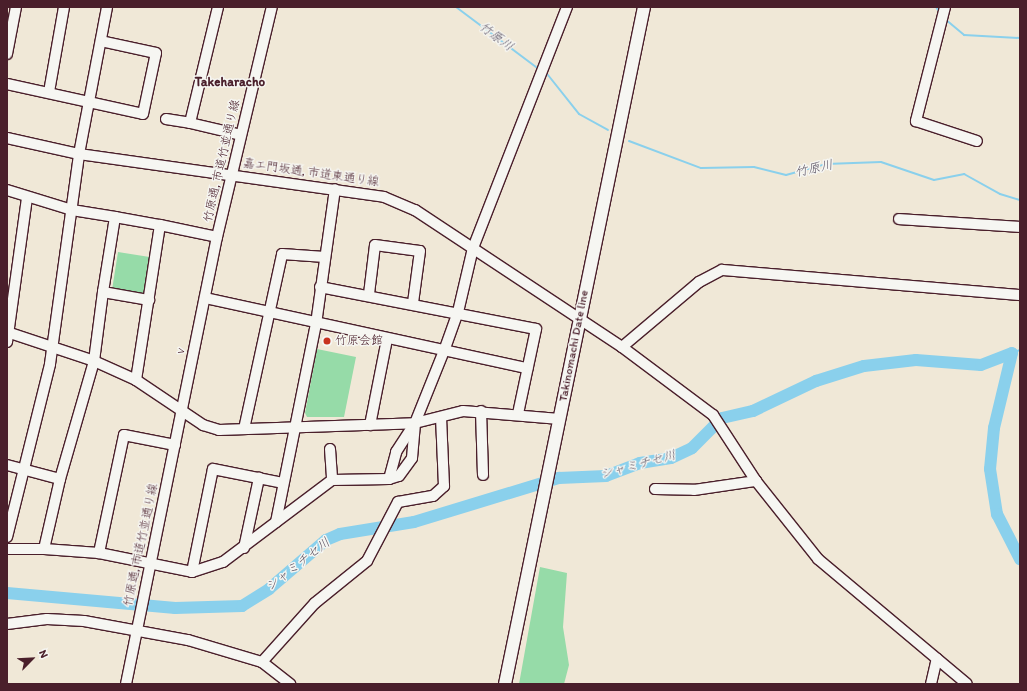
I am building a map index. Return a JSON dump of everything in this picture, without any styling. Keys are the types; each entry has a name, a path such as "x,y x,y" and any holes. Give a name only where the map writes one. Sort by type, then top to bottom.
{"main road":[{"name":"Takinomachi Date line","path":"504,684 644,7"}],"street":[{"path":"7,54 16,7"},
{"path":"49,92 64,7"},
{"path":"7,536 52,347 79,154 107,7"},
{"path":"190,123 218,7"},
{"name":"竹原通, 市道竹並通り線","path":"205,298 231,175 272,7"},
{"path":"389,479 396,452 416,423 444,351 458,312 473,248 567,7"},
{"path":"945,7 916,121 977,141"},
{"path":"7,84 90,101 143,114 156,54 101,41"},
{"path":"166,119 241,135"},
{"name":"嘉エ門坂通, 市道東通り線","path":"7,138 79,154 335,189 397,201 473,248 622,347 713,415 723,428 756,481 839,579 967,684"},
{"path":"276,522 316,324 335,189"},
{"path":"7,190 27,198 72,210 160,225 217,237"},
{"path":"27,198 8,335 52,347 94,361 136,380 203,425 219,430 295,425 416,423 441,416 481,411 560,419"},
{"path":"44,549 60,479 94,361 115,217"},
{"path":"899,219 1020,227"},
{"path":"136,380 160,225"},
{"path":"369,294 375,245 420,251 413,303"},
{"path":"244,429 282,254 325,257"},
{"path":"622,347 699,282 722,270 1020,295"},
{"path":"320,287 369,294 536,328 518,414"},
{"path":"103,292 149,300"},
{"path":"205,298 270,311 316,324 528,368"},
{"name":"ｖ","path":"182,410 205,298"},
{"path":"370,424 387,339"},
{"name":"竹原通, 市道竹並通り線","path":"126,684 182,410"},
{"path":"481,411 483,475"},
{"path":"262,662 315,603 367,561 381,538 391,512 398,502 433,496 444,486 441,416"},
{"path":"7,548 99,553 151,565 192,572 223,562 244,548 332,480 389,479 399,476 412,458 416,423"},
{"path":"99,553 124,435 175,445"},
{"path":"330,449 332,480"},
{"path":"7,465 60,479"},
{"path":"192,572 213,469 283,483"},
{"path":"244,548 259,478"},
{"path":"655,489 694,490 756,481"},
{"path":"7,624 47,619 84,621 136,633 188,640 262,662 290,684"},
{"path":"931,684 937,659"}],"green space":[{"path":"118,252 150,257 144,296 112,291"},
{"path":"317,349 356,357 344,417 307,417 305,413"},
{"path":"540,567 567,573 563,627 569,665 564,684 519,684"}],"waterway":[{"name":"竹原川","path":"456,7 536,67"},
{"path":"936,7 940,13"},
{"path":"945,19 964,35 1020,38"},
{"name":"竹原川","path":"548,75 579,114 608,130"},
{"name":"竹原川","path":"629,141 701,168 754,167 786,175 826,164 881,162 934,180 964,174 1000,194 1020,200"},
{"path":"1012,353 1020,350"},
{"name":"シャミチセ川","path":"1012,353 994,428 990,469 997,514 1020,559"},
{"name":"シャミチセ川","path":"7,593 175,608 242,606 269,589 326,540 340,534 414,522 559,478 606,476 640,463 671,458 692,448 722,418 753,411 816,381 864,366 916,360 981,365 1012,353"}],"place":[{"name":"竹原会館","path":"327,341"}],"district":[{"name":"Takeharacho","path":"230,82"}]}
